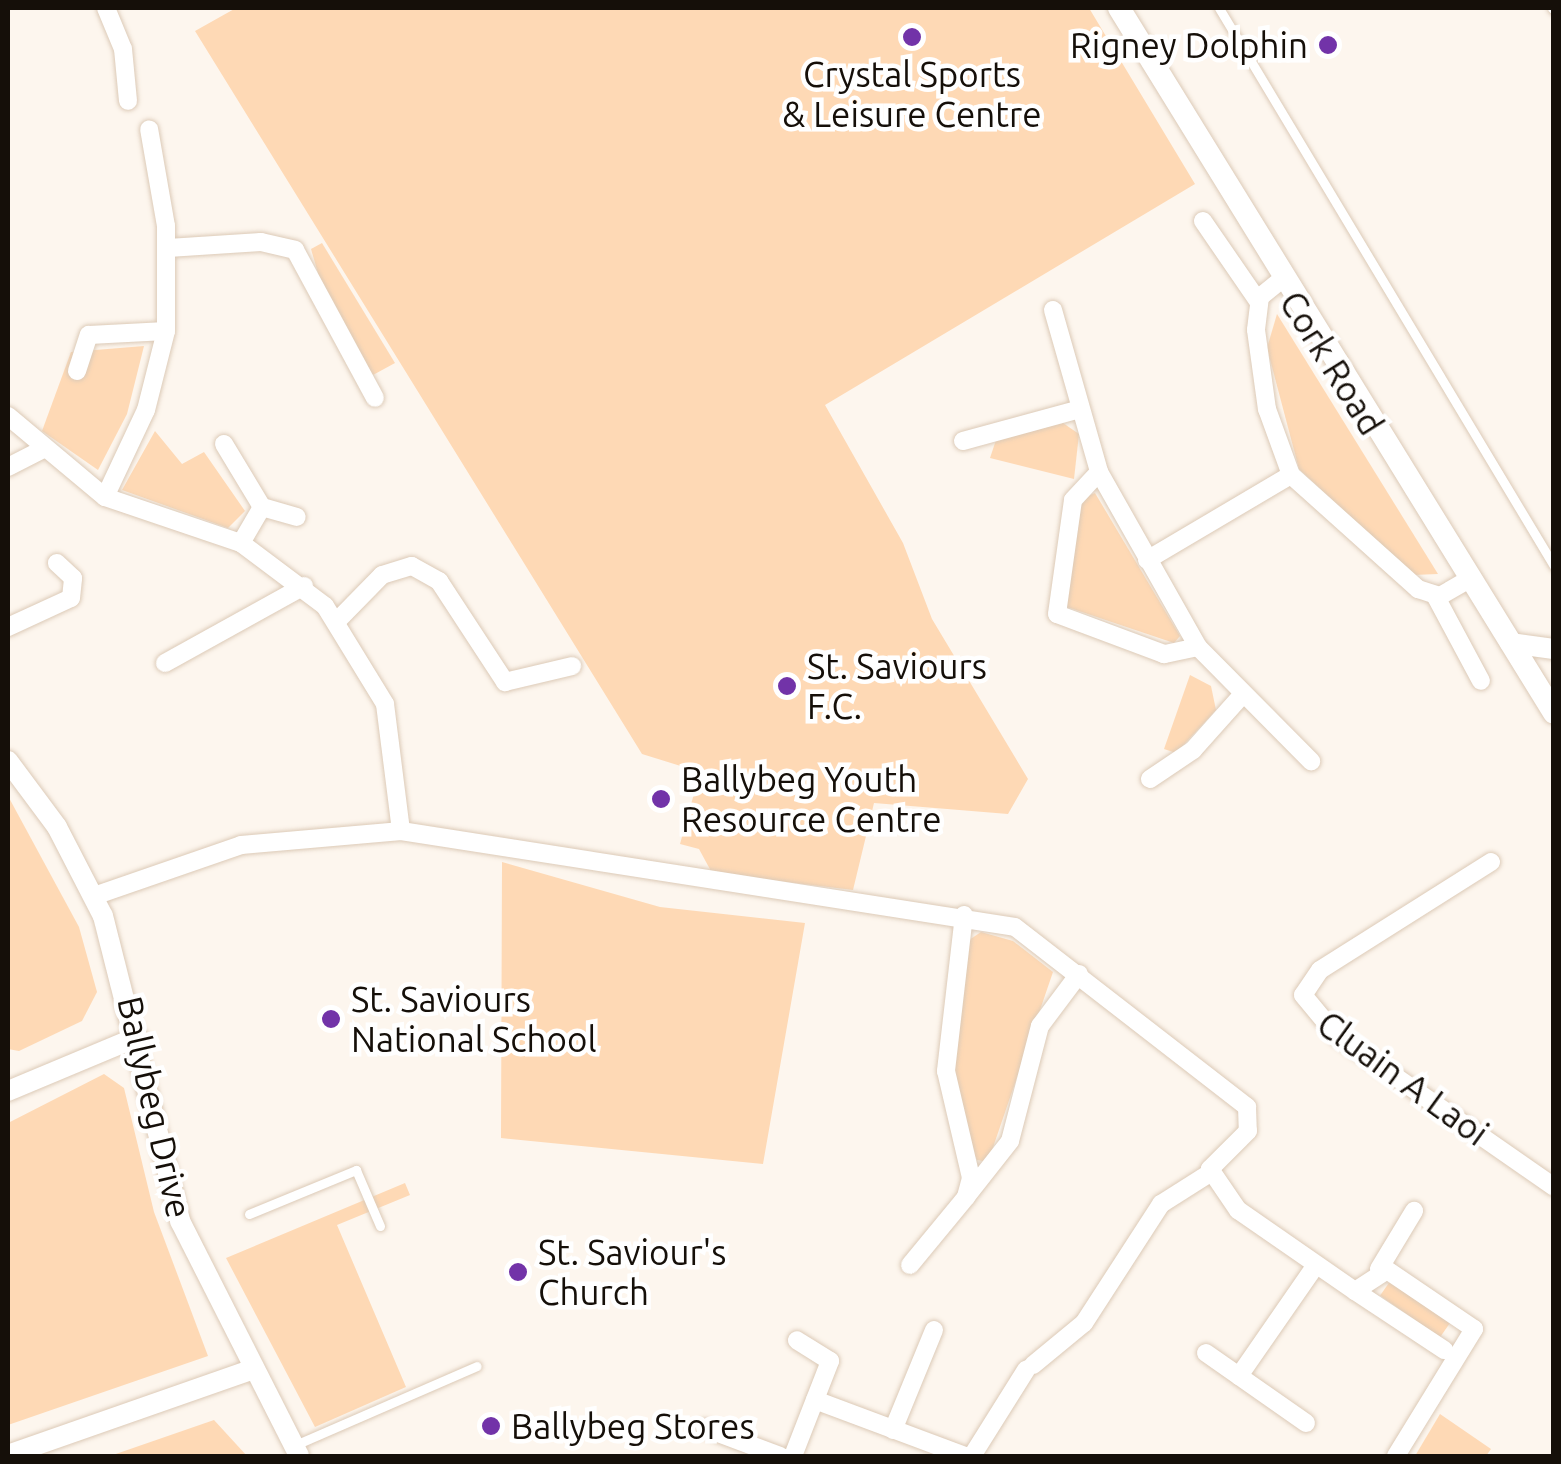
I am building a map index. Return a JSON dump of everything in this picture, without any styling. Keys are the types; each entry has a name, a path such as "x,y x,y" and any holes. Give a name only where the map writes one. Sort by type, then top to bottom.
{"main road":[{"name":"Cork Road","path":"1119,8 1280,280 1554,713"}],"street":[{"path":"106,8 123,49 128,101"},
{"path":"105,497 146,410 166,331 168,248 148,128"},
{"path":"1203,220 1258,301 1263,391 1291,475 1436,597 1481,681"},
{"path":"168,248 261,242 295,250 374,398"},
{"path":"1258,301 1280,280"},
{"path":"1053,310 1098,472 1147,560 1198,647 1311,761"},
{"path":"77,370 89,335 166,331"},
{"path":"963,441 1080,410"},
{"path":"8,416 42,449 105,497 241,543 304,586 338,620 384,704 401,832"},
{"path":"224,444 262,507 297,517"},
{"path":"8,467 42,449"},
{"path":"1098,472 1072,500 1057,614 1164,654 1198,647"},
{"path":"1147,560 1291,475"},
{"path":"241,543 262,507"},
{"path":"8,627 71,598 72,578 56,563"},
{"path":"338,620 382,575 412,566 439,581 505,682 572,666"},
{"path":"1436,597 1469,579"},
{"path":"165,662 304,586"},
{"path":"1510,643 1554,649"},
{"path":"1150,779 1193,750 1243,694"},
{"name":"Ballybeg Drive","path":"8,761 94,896 137,1037 180,1221 248,1371 295,1451"},
{"path":"94,896 241,845 401,832 860,904 964,915 1015,927 1247,1106 1248,1131 1210,1173 1161,1204 1084,1324 1030,1367 969,1456 815,1400"},
{"name":"Cluain A Laoi","path":"1491,862 1320,970 1303,994 1338,1036 1554,1187"},
{"path":"964,915 946,1071 971,1178 966,1198"},
{"path":"910,1265 1010,1141 1044,1018 1079,974"},
{"path":"9,1086 137,1037"},
{"path":"1210,1173 1233,1206 1444,1350"},
{"path":"1355,1291 1379,1268 1414,1211"},
{"path":"1239,1376 1316,1265"},
{"path":"1379,1268 1476,1335 1396,1456"},
{"path":"894,1430 934,1330"},
{"path":"793,1456 830,1358 797,1340"},
{"path":"1206,1353 1306,1423"},
{"path":"8,1454 248,1371"},
{"path":"705,1428 780,1456"}],"lane":[{"path":"1219,8 1554,566"},
{"path":"250,1214 356,1170 380,1226"},
{"path":"295,1451 477,1366"}],"shaded area":[{"path":"236,8 1089,8 1195,184 825,405 903,543 932,619 1028,779 1008,814 874,803 853,890 712,873 699,849 680,844 700,772 642,754 195,31"},
{"path":"322,243 395,363 373,375 333,325 311,249"},
{"path":"1277,314 1438,574 1413,575 1299,469 1267,348"},
{"path":"144,346 127,414 98,470 42,431 71,352"},
{"path":"1063,423 1079,434 1074,479 990,458 996,440"},
{"path":"155,431 182,464 204,452 245,511 228,528 122,490"},
{"path":"1095,493 1180,636 1174,643 1064,606 1083,498"},
{"path":"1190,675 1211,686 1216,710 1176,753 1164,749"},
{"path":"8,796 79,927 97,992 82,1021 19,1051 8,1049"},
{"path":"502,862 660,907 805,923 763,1164 501,1138"},
{"path":"981,932 1013,941 1053,972 988,1162 977,1160 965,1139 954,1072 969,940"},
{"path":"104,1074 124,1088 154,1212 208,1356 8,1425 8,1123"},
{"path":"405,1183 410,1195 337,1225 406,1387 315,1427 226,1258"},
{"path":"1391,1280 1451,1322 1440,1337 1380,1296"},
{"path":"1440,1414 1491,1449 1486,1456 1415,1456"},
{"path":"214,1420 247,1456 110,1456"}],"place":[{"name":"Crystal Sports & Leisure Centre","path":"912,37"},
{"name":"Rigney Dolphin","path":"1328,45"},
{"name":"St. Saviours F.C.","path":"787,686"},
{"name":"Ballybeg Youth Resource Centre","path":"661,799"},
{"name":"St. Saviours National School","path":"331,1019"},
{"name":"St. Saviour's Church","path":"518,1272"},
{"name":"Ballybeg Stores","path":"491,1426"}]}
